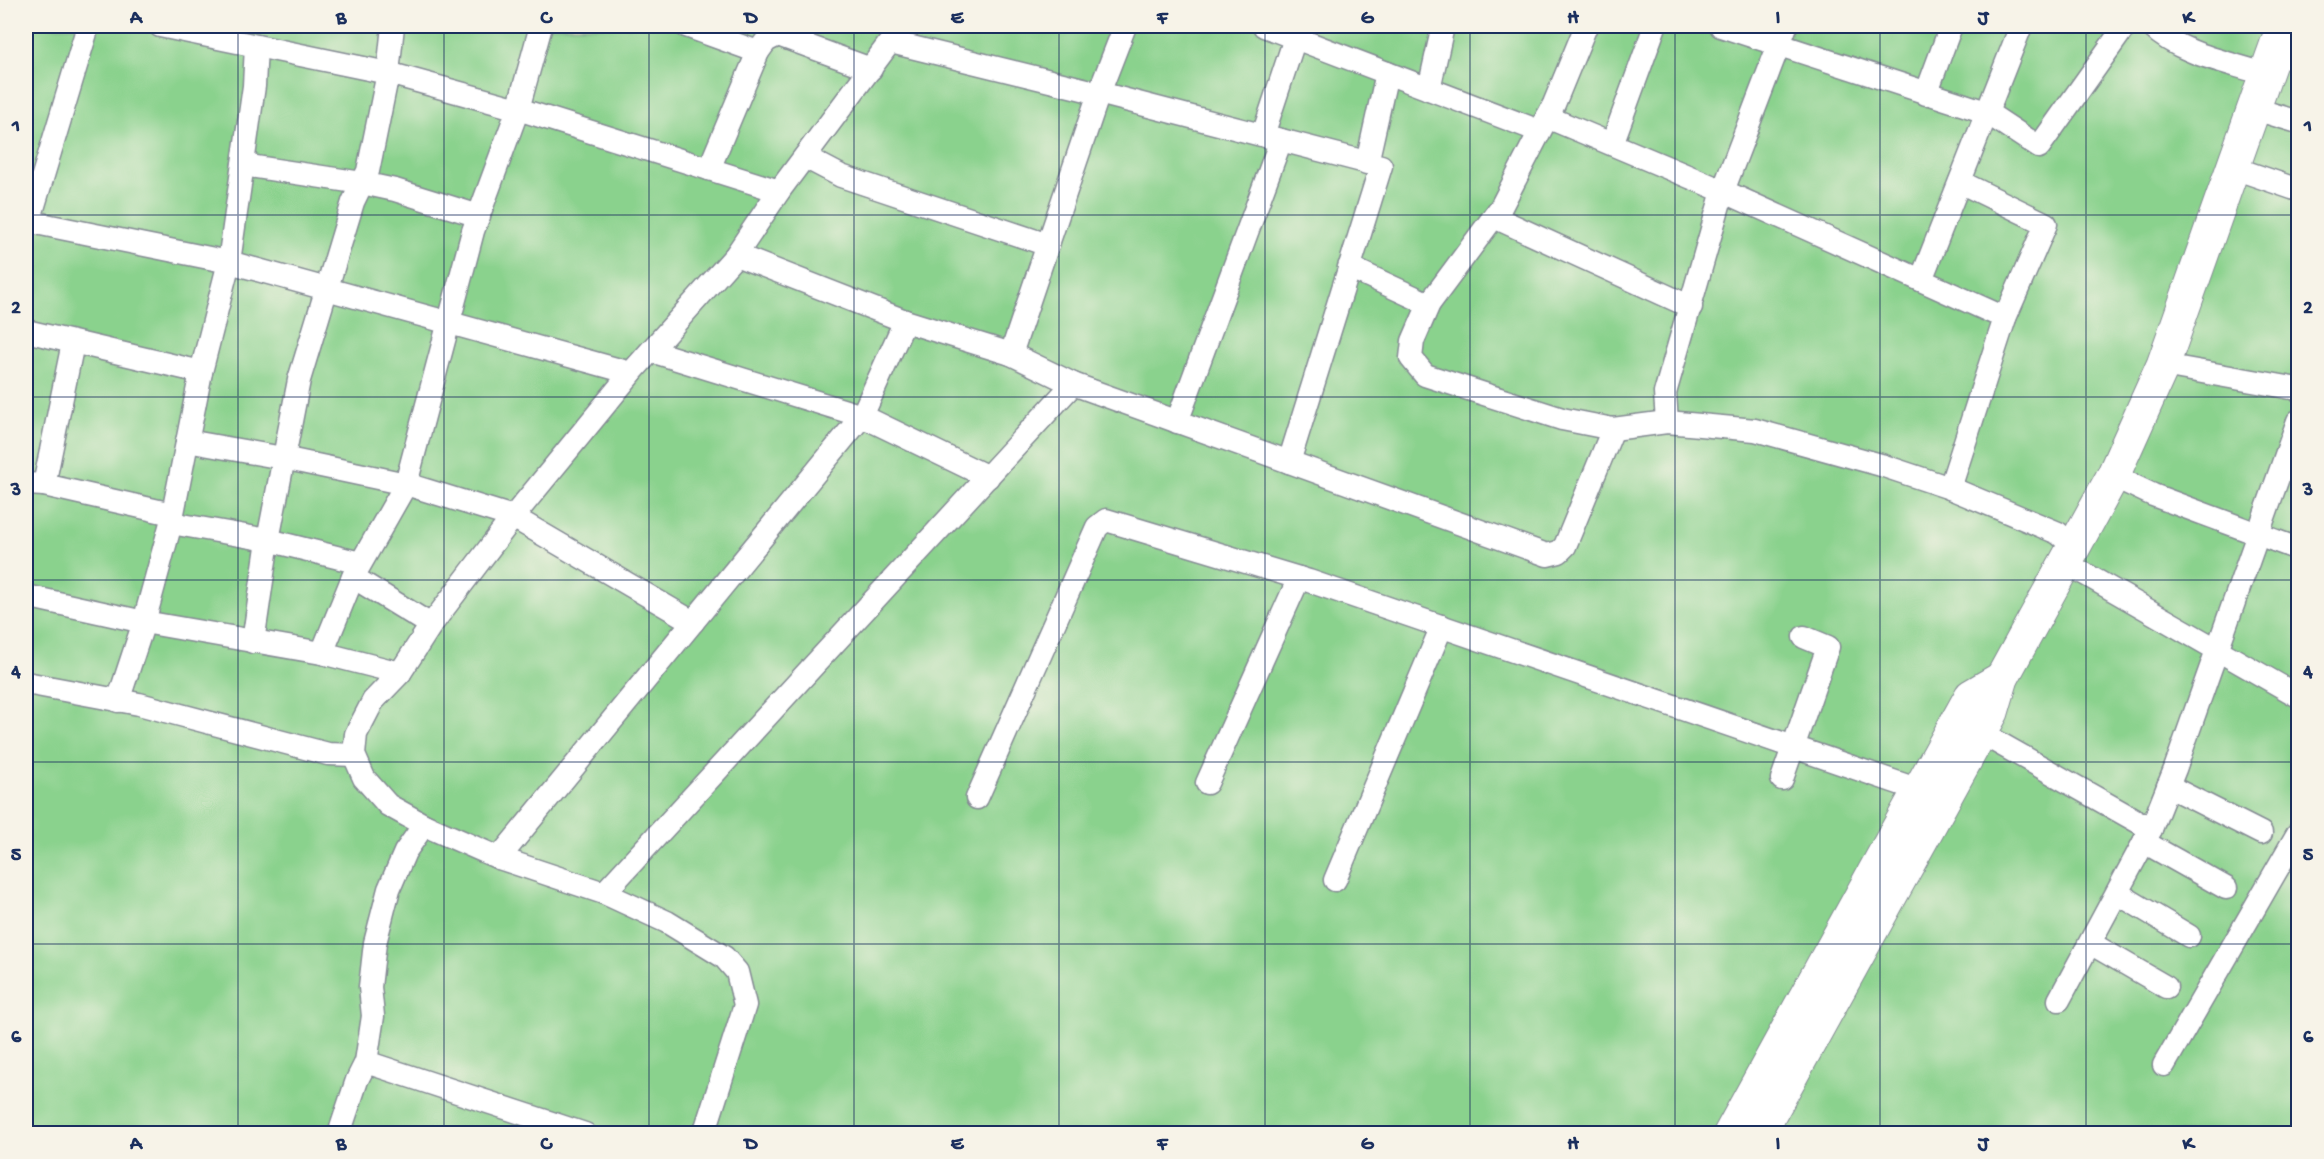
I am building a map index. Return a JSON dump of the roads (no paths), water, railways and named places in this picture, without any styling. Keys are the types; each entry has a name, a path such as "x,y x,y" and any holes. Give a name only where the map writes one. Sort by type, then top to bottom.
{"main road":[{"path":"1759,1134 1981,733 1992,712 2002,678 2068,554 2113,476 2163,365 2255,109 2281,54"},
{"path":"1730,1134 1971,696 2002,678"}],"street":[{"path":"88,26 27,221 229,262 631,373"},
{"path":"160,26 254,39 388,73 518,109 779,191"},
{"path":"253,642 268,540 298,380 353,202 368,171 388,73 393,26"},
{"path":"322,653 357,570 406,484 478,216 518,109 541,26"},
{"path":"686,26 758,52"},
{"path":"1011,354 1099,93 1125,26"},
{"path":"1264,26 1297,32 1387,73 1429,89 1612,144 1723,191 2005,318"},
{"path":"1429,89 1443,26"},
{"path":"1586,26 1543,124 1502,207 1429,304 1413,341 1411,358 1425,375 1562,419 1613,429 1667,422 1755,430 1881,465 1950,488 2058,533 2068,554 2217,650 2298,695"},
{"path":"1612,144 1655,26"},
{"path":"1721,26 1783,36 1926,94 1986,112 2039,147 2125,26"},
{"path":"1926,94 1951,26"},
{"path":"1921,280 2021,26"},
{"path":"2151,26 2190,51 2281,54"},
{"path":"709,169 758,52 766,41 780,30 871,69"},
{"path":"1177,422 1272,138 1297,32"},
{"path":"705,1134 745,1005 737,972 724,957 667,922 604,893 499,858 424,825 388,805 364,778 354,755 356,734 373,701 400,673 431,625 513,517 631,373 736,255 779,191 897,34 1099,93 1381,166 1289,462"},
{"path":"1667,422 1665,393 1723,191 1783,36"},
{"path":"118,701 144,622 171,518 201,372 229,262 254,86 254,39"},
{"path":"1368,163 1387,73"},
{"path":"2255,109 2298,122"},
{"path":"805,157 841,176 1048,245"},
{"path":"243,165 395,190 478,216"},
{"path":"2234,168 2298,190"},
{"path":"1950,488 2005,318 2046,224 1960,182"},
{"path":"1494,217 1691,307"},
{"path":"736,255 905,321 1011,354 1073,384 1547,555 1558,552 1566,546 1613,429"},
{"path":"1349,267 1429,304"},
{"path":"499,858 861,416 905,321"},
{"path":"26,331 73,344 201,372"},
{"path":"73,344 31,488 268,540 357,570 431,625"},
{"path":"651,351 861,416 988,477"},
{"path":"2163,365 2298,389"},
{"path":"604,893 1073,384"},
{"path":"2059,1000 2148,835 2168,786 2298,421"},
{"path":"187,441 283,458 406,484 513,517 693,622"},
{"path":"2113,476 2153,495 2298,549"},
{"path":"977,798 1096,527 1106,520 1299,578 1919,790"},
{"path":"1207,783 1299,578"},
{"path":"26,596 144,622 322,653 400,673"},
{"path":"1335,880 1442,626"},
{"path":"1782,779 1828,647 1804,637"},
{"path":"26,683 139,704 328,754 354,755"},
{"path":"1981,733 2148,835 2226,888"},
{"path":"2168,786 2261,834"},
{"path":"339,1134 357,1080 366,1062 373,1016 370,987 375,943 389,889 405,852 424,825"},
{"path":"2164,1065 2298,833"},
{"path":"2117,893 2189,936"},
{"path":"2090,943 2166,987"},
{"path":"366,1062 585,1134"}]}
